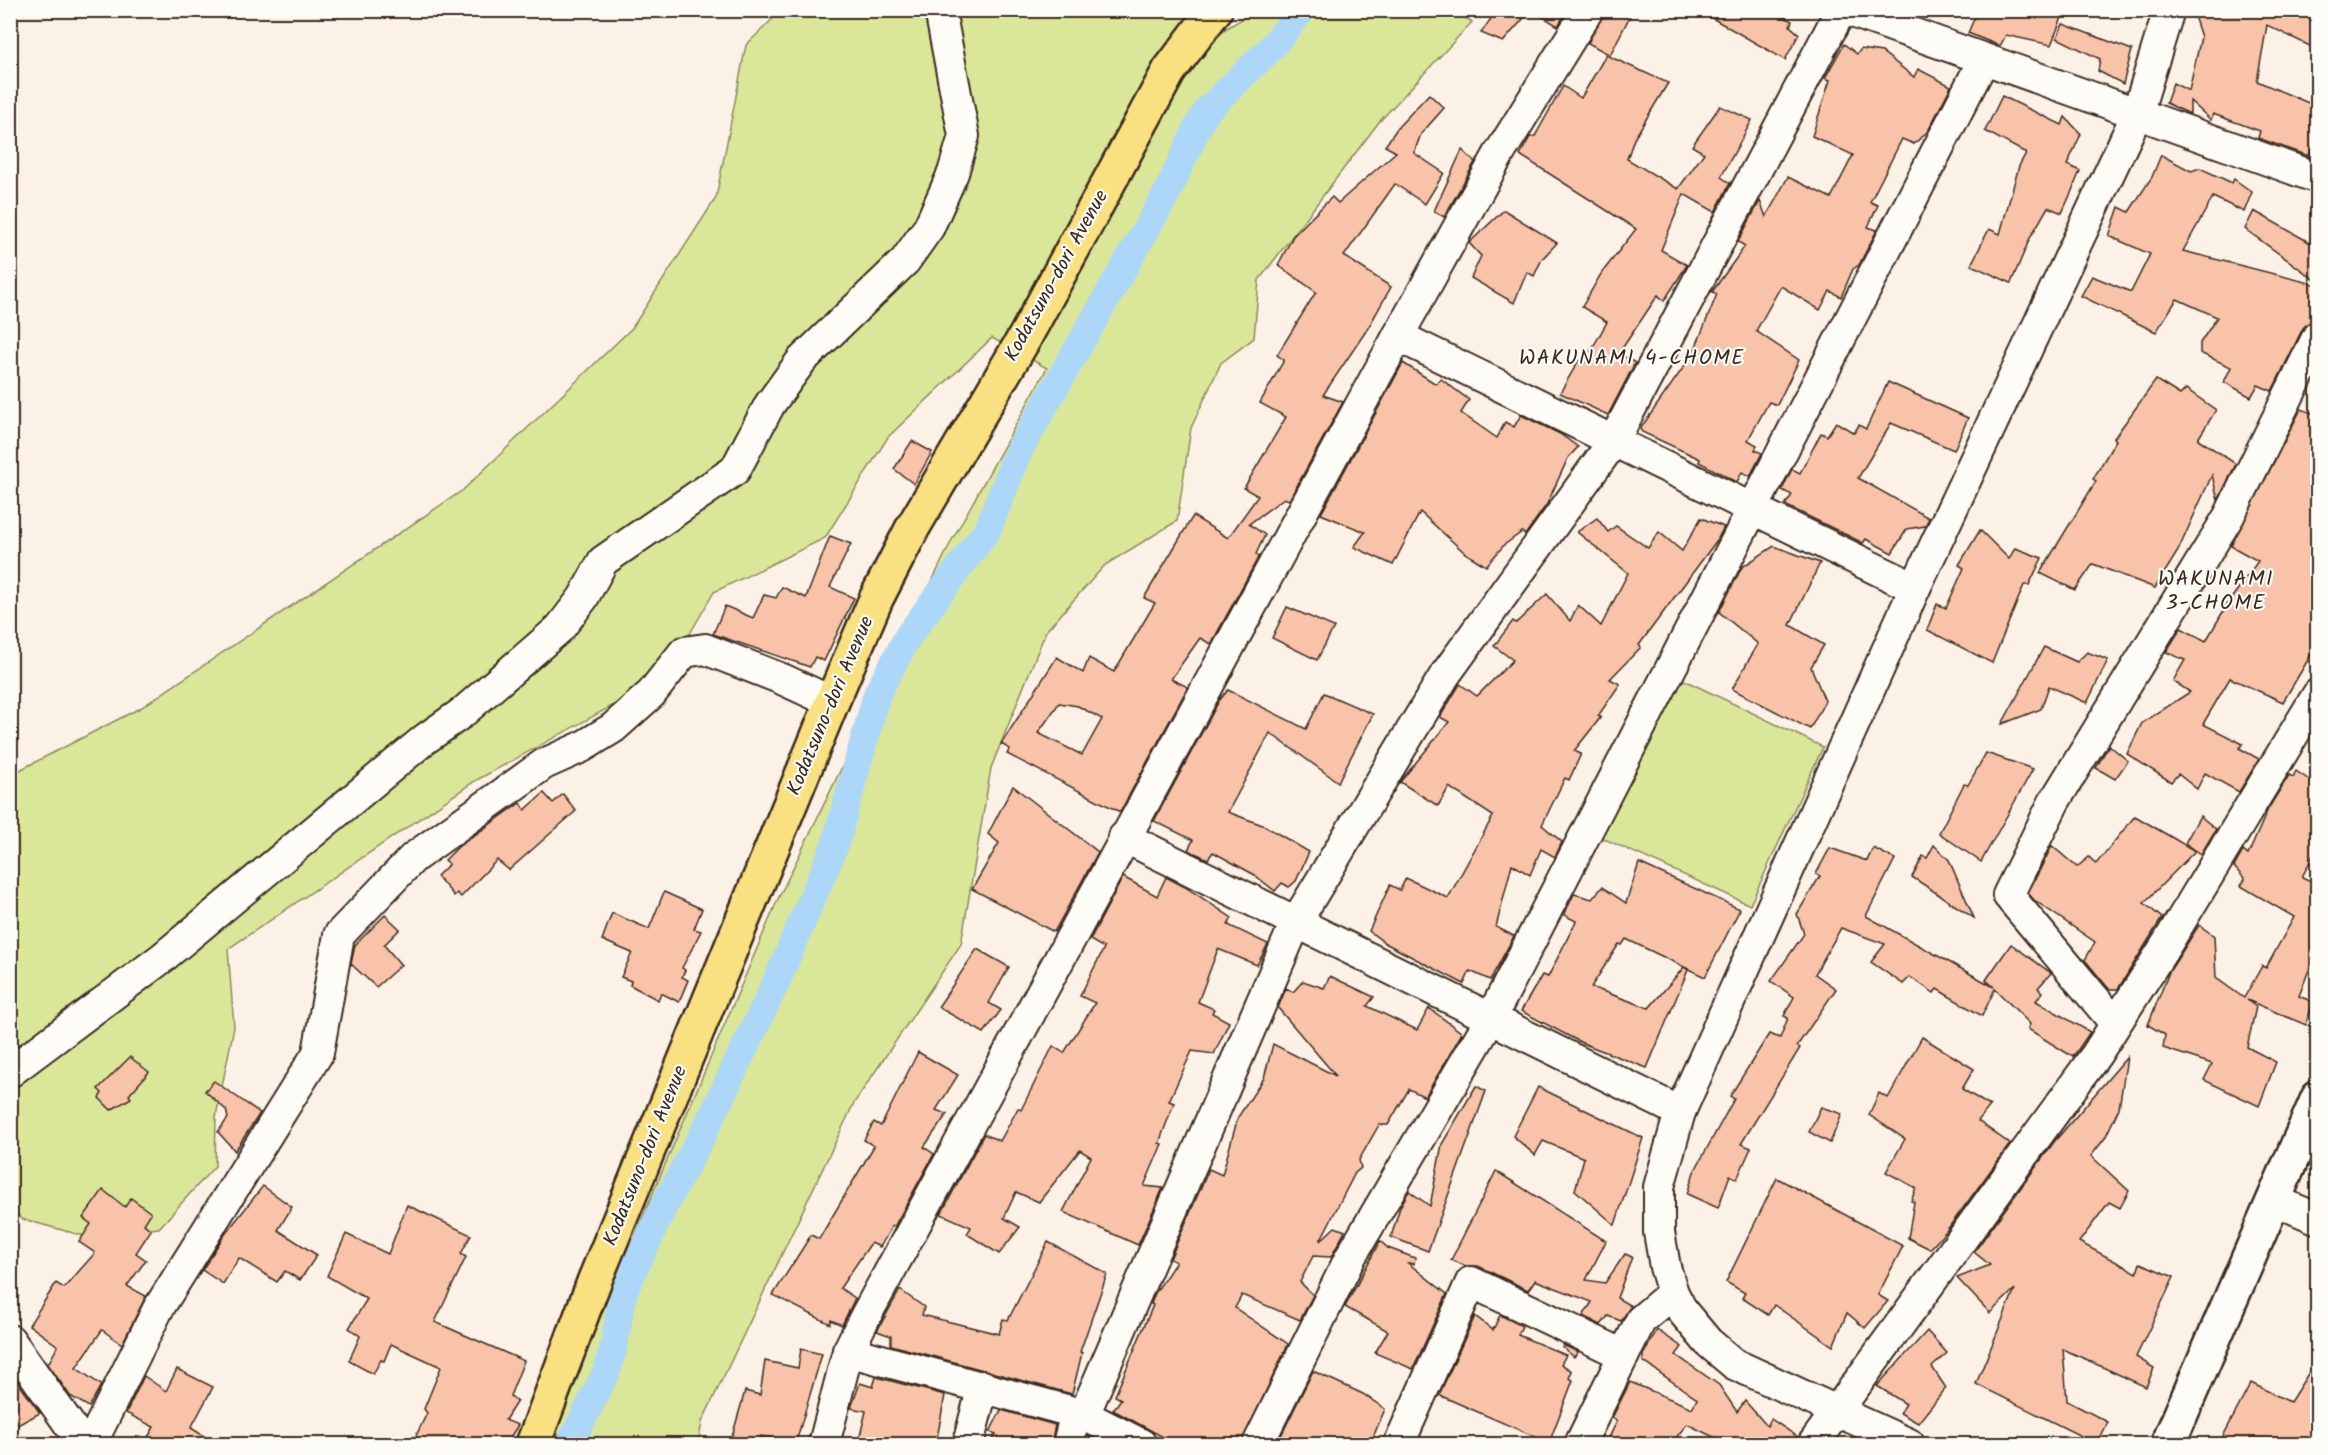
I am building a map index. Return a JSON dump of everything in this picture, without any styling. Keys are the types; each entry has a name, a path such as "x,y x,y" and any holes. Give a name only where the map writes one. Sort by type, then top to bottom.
{"main road":[{"name":"Kodatsuno-dori Avenue","path":"533,1444 594,1282 831,702 876,600 913,527 1025,337 1169,71 1215,10"}],"street":[{"path":"10,1072 162,958 425,739 462,713 560,628 583,598 603,561 735,470 770,404 802,360 905,261 929,227 953,173 964,136 940,10"},
{"path":"824,1444 848,1352 1124,837 1398,336 1499,154 1588,10"},
{"path":"1068,1444 1296,922 1445,675 1612,442 1840,10"},
{"path":"1847,10 2318,178"},
{"path":"1909,1444 1734,1364 1708,1342 1683,1311 1673,1293 1659,1232 1659,1187 1680,1112 1915,588 2137,114 2169,10"},
{"path":"1258,1444 1351,1256 1491,1018 1984,59"},
{"path":"1398,336 1752,511 1915,588"},
{"path":"2115,1023 2008,896 2054,802 2229,516 2318,336"},
{"path":"90,1444 158,1309 318,1053 339,935 413,858 544,764 582,747 613,728 651,694 684,652 705,649 782,679 831,702"},
{"path":"1813,1444 2084,1072 2307,731 2318,694"},
{"path":"1124,837 1680,1112"},
{"path":"2168,1444 2318,1098"},
{"path":"2274,1200 2318,1220"},
{"path":"1399,1444 1471,1282 1624,1355"},
{"path":"1580,1444 1641,1320 1673,1293"},
{"path":"10,1340 83,1444"},
{"path":"848,1352 983,1386 1080,1414 1141,1444"},
{"path":"968,1444 983,1386"}],"green space":[{"path":"1256,10 1453,11 1472,22 1379,122 1259,280 1254,338 1221,363 1191,428 1177,521 1105,565 1046,631 991,768 961,944 854,1103 702,1422 698,1444 567,1444 553,1428 778,899 952,540 1047,368 992,338 888,437 825,538 714,592 665,677 475,781 228,949 234,1027 216,1116 215,1166 159,1228 84,1236 22,1219 11,1208 10,775 142,707 463,490 632,328 716,198 746,45 781,11 1213,11 1221,32"},
{"path":"1682,679 1823,747 1750,905 1600,837"}],"building":[{"path":"1497,10 1531,10 1503,42 1481,33"},
{"path":"1532,10 1567,10 1558,26"},
{"path":"1605,10 1633,10 1610,55 1588,43"},
{"path":"1698,10 1772,10 1792,21 1790,26 1799,34 1785,60"},
{"path":"1971,10 2065,10 2051,45 2006,35 2000,46 1968,33 1976,14"},
{"path":"2192,10 2318,10 2318,50 2267,25 2257,81 2318,107 2318,134 2309,156 2258,138 2260,131 2213,114 2211,120 2190,101 2190,114 2166,103 2173,83 2189,91 2201,37"},
{"path":"2063,24 2132,50 2123,84 2098,71 2100,59 2057,38"},
{"path":"1844,44 1857,54 1861,49 1882,52 1914,77 1918,69 1951,86 1928,131 1914,144 1902,139 1870,202 1878,205 1868,227 1877,230 1859,265 1853,269 1841,297 1830,291 1820,310 1781,286 1756,331 1799,360 1777,405 1769,402 1748,440 1757,445 1755,450 1762,453 1750,476 1742,472 1737,482 1699,462 1700,459 1640,429 1693,354 1717,294 1712,292 1745,246 1738,242 1760,201 1766,217 1788,177 1831,198 1853,155 1812,136 1830,80 1825,78"},
{"path":"1606,55 1668,83 1634,139 1627,159 1678,189 1704,153 1692,146 1720,106 1752,120 1721,177 1730,183 1715,212 1684,194 1661,250 1687,265 1664,301 1658,295 1619,353 1635,363 1608,415 1560,393 1579,360 1584,363 1607,322 1582,307 1601,274 1636,229 1520,155 1530,137 1535,136 1563,86 1581,98"},
{"path":"1429,94 1444,108 1421,134 1414,153 1444,173 1425,204 1395,184 1344,256 1391,287 1368,328 1323,395 1343,402 1289,500 1284,498 1249,524 1265,535 1256,554 1259,556 1211,644 1200,638 1171,679 1188,687 1120,812 1007,754 1010,749 1001,744 1057,657 1083,673 1089,658 1114,672 1155,603 1144,598 1193,516 1228,538 1258,496 1244,488 1286,417 1260,403 1284,360 1277,355 1316,292 1278,265 1293,236 1332,197 1338,203 1396,152 1385,146 1398,127","holes":["1059,703 1078,706 1102,719 1082,755 1038,733"]},
{"path":"2002,96 2062,125 2065,117 2081,134 2067,165 2080,171 2062,213 2048,207 2030,238 2011,283 1971,265 1989,229 2000,234 2019,166 2026,153 1985,131"},
{"path":"1462,150 1475,162 1444,217 1434,211"},
{"path":"2161,155 2191,171 2200,168 2232,183 2234,179 2252,192 2244,212 2213,197 2183,251 2318,285 2318,307 2311,321 2303,328 2272,391 2258,385 2251,397 2224,382 2231,367 2200,353 2200,343 2217,317 2177,299 2156,332 2081,296 2092,276 2131,292 2150,254 2109,236 2119,207 2129,212 2152,177"},
{"path":"1504,210 1557,243 1542,259 1534,276 1527,272 1514,303 1471,278 1481,256 1469,243"},
{"path":"2254,211 2318,247 2318,282 2245,229"},
{"path":"1403,363 1436,384 1441,379 1469,400 1461,413 1497,438 1505,422 1514,427 1521,415 1560,434 1578,447 1568,458 1547,504 1525,535 1522,532 1504,545 1486,566 1465,553 1420,512 1393,565 1354,547 1365,532 1321,514"},
{"path":"2156,380 2180,395 2186,389 2216,410 2198,439 2236,464 2218,500 2212,475 2178,551 2155,588 2093,564 2075,590 2040,573 2096,481 2093,479 2116,440 2114,438"},
{"path":"1888,382 1968,418 1954,450 1891,423 1858,478 1929,518 1925,526 1907,529 1892,553 1866,539 1863,543 1785,505 1792,495 1782,490 1792,469 1800,473 1821,433 1827,436 1836,422 1854,433 1859,425 1866,429"},
{"path":"2301,409 2318,415 2318,643 2283,702 2230,678 2203,724 2243,744 2239,748 2259,759 2239,792 2205,773 2197,789 2178,774 2171,782 2127,754 2142,723 2190,692 2173,681 2185,660 2166,652 2181,628 2206,641 2228,603 2258,561 2231,546"},
{"path":"912,441 932,452 914,484 894,469"},
{"path":"1597,518 1608,532 1616,526 1648,548 1659,532 1682,551 1701,518 1724,527 1717,540 1639,645 1641,647 1610,679 1620,684 1598,716 1601,717 1574,751 1581,754 1569,780 1565,778 1542,825 1562,842 1555,857 1541,849 1530,875 1512,864 1496,927 1514,936 1490,980 1470,971 1464,984 1385,943 1369,931 1390,885 1400,890 1406,878 1448,898 1493,816 1449,787 1438,806 1400,782 1449,722 1440,717 1460,684 1477,696 1513,660 1494,646 1513,621 1516,623 1547,594 1570,621 1578,605 1601,626 1628,573 1577,532"},
{"path":"1980,530 2009,559 2015,548 2042,558 2029,585 2024,585 1992,663 1927,630 1937,604 1946,608 1964,568 1959,565"},
{"path":"830,536 851,544 830,587 854,598 824,661 815,657 810,667 713,634 725,606 753,618 764,595 776,598 782,587 806,598"},
{"path":"1774,546 1820,563 1790,625 1824,645 1811,667 1825,701 1810,729 1732,689 1758,644 1719,612 1742,567"},
{"path":"1287,607 1334,627 1317,660 1272,638"},
{"path":"2044,647 2077,662 2087,652 2108,660 2087,703 2049,686 2041,709 2002,724"},
{"path":"1228,690 1306,729 1324,693 1373,714 1338,782 1270,733 1228,812 1265,826 1309,852 1296,881 1289,887 1282,883 1275,891 1253,874 1213,852 1208,859 1188,850 1193,840 1154,821 1219,701"},
{"path":"2109,745 2128,761 2115,779 2096,768"},
{"path":"1986,753 2033,769 1981,862 1939,833 1964,784 1968,785"},
{"path":"2296,771 2318,786 2318,846 2302,877 2313,882 2318,875 2318,946 2299,996 2313,1002 2306,1025 2247,1000 2256,1007 2247,1047 2276,1062 2259,1106 2204,1080 2212,1064 2163,1048 2165,1035 2148,1025 2169,972 2199,925 2214,936 2216,978 2244,998 2262,966 2266,968 2294,917 2241,886 2245,879 2234,867 2243,851 2248,855 2268,809 2289,775 2293,777"},
{"path":"1013,786 1098,852 1054,932 972,889 999,843 988,834"},
{"path":"544,793 553,803 563,794 576,811 509,870 497,860 461,897 457,893 454,896 437,876 449,864 445,860 458,847 520,803 525,810"},
{"path":"2135,816 2195,851 2144,903 2162,918 2118,989 2109,989 2085,960 2095,942 2034,900 2028,893 2052,846 2077,867 2089,857 2096,864"},
{"path":"2200,816 2216,829 2201,854 2185,843"},
{"path":"1934,845 1949,860 1974,918 1912,877 1923,856 1927,858"},
{"path":"1830,848 1867,861 1873,848 1895,859 1866,916 1994,987 1986,980 2011,944 2051,973 2038,988 2042,992 2036,1001 2090,1032 2073,1057 2028,1029 2030,1024 1995,989 1982,1016 1937,989 1934,993 1910,977 1903,984 1871,962 1885,944 1841,928 1815,974 1836,989 1797,1046 1800,1048 1741,1144 1751,1148 1737,1179 1730,1175 1718,1208 1687,1194 1694,1172 1734,1099 1730,1096 1769,1034 1780,1038 1788,1018 1784,1016 1794,997 1771,981 1804,934 1797,914 1820,876 1816,874"},
{"path":"1639,863 1740,909 1705,977 1626,939 1622,945 1619,944 1591,987 1649,1008 1684,967 1688,970 1647,1068 1582,1043 1521,1011 1542,975 1548,977 1576,921 1564,915 1574,894 1592,899 1602,887 1626,903"},
{"path":"1123,877 1157,896 1166,877 1232,918 1228,925 1268,944 1257,965 1218,949 1198,1002 1214,1009 1212,1013 1229,1022 1214,1054 1192,1051 1169,1101 1174,1103 1159,1143 1162,1144 1144,1186 1163,1188 1138,1245 1063,1212 1091,1157 1080,1150 1039,1202 1016,1192 1004,1218 1020,1227 999,1254 967,1234 971,1227 941,1214 984,1134 1000,1141 1018,1108 1021,1110 1053,1046 1064,1053 1095,1003 1080,996 1104,948 1090,940"},
{"path":"664,892 702,909 694,929 701,931 682,968 685,970 682,977 688,980 679,1002 661,993 658,1000 630,985 631,981 621,977 632,953 602,940 612,913 649,929"},
{"path":"385,915 400,929 384,945 401,965 376,987 351,964 355,945"},
{"path":"977,949 1009,967 989,1003 1001,1010 984,1033 938,1007"},
{"path":"1330,976 1374,997 1367,1006 1417,1030 1429,1008 1462,1033 1425,1097 1409,1089 1388,1125 1379,1125 1359,1160 1361,1168 1355,1173 1320,1241 1335,1227 1345,1231 1331,1257 1313,1256 1300,1282 1313,1295 1300,1320 1242,1295 1235,1308 1288,1344 1241,1444 1176,1444 1113,1410 1121,1399 1115,1396 1153,1305 1151,1304 1155,1293 1176,1262 1170,1259 1209,1169 1222,1175 1238,1117 1264,1078 1273,1044 1336,1076 1278,1008 1286,988 1293,992 1303,981 1324,988"},
{"path":"1922,1037 1974,1069 1962,1089 1990,1106 1978,1121 2010,1144 1947,1230 1930,1249 1908,1238 1914,1202 1911,1201 1916,1188 1886,1172 1905,1139 1869,1115 1879,1093 1888,1098"},
{"path":"918,1052 958,1075 936,1110 947,1114 924,1147 934,1154 894,1227 892,1226 880,1247 871,1243 840,1288 855,1298 842,1325 831,1320 830,1324 773,1295 811,1235 819,1239 874,1146 864,1140 874,1122 881,1126"},
{"path":"130,1057 149,1072 129,1095 131,1098 111,1110 99,1098 102,1093 98,1089"},
{"path":"2127,1057 2119,1108 2105,1138 2091,1156 2129,1191 2120,1208 2109,1202 2079,1242 2137,1273 2140,1263 2174,1277 2136,1357 2154,1368 2146,1387 2063,1349 2067,1401 2108,1422 2097,1444 1976,1384 2015,1289 1990,1313 1957,1278 1990,1265 1974,1252 2054,1142"},
{"path":"214,1081 260,1113 235,1151 218,1132 228,1118 226,1110 205,1091"},
{"path":"1476,1086 1486,1091 1428,1251 1391,1237 1400,1207 1409,1191 1430,1206 1442,1144"},
{"path":"1538,1087 1643,1138 1615,1225 1575,1190 1584,1158 1543,1141 1535,1155 1513,1136"},
{"path":"1821,1107 1842,1114 1830,1143 1809,1132"},
{"path":"1496,1171 1606,1241 1586,1280 1605,1283 1625,1254 1632,1257 1617,1298 1631,1306 1621,1321 1608,1316 1601,1325 1583,1316 1592,1302 1535,1280 1528,1290 1478,1266 1466,1266 1451,1260"},
{"path":"1777,1178 1903,1246 1878,1295 1888,1301 1865,1328 1847,1313 1833,1346 1774,1305 1768,1315 1742,1298 1745,1293 1726,1282"},
{"path":"263,1186 292,1207 278,1230 317,1255 300,1280 285,1271 277,1282 239,1258 223,1284 202,1270 223,1237"},
{"path":"103,1190 125,1207 131,1198 151,1213 144,1224 151,1230 136,1253 146,1260 127,1286 146,1296 122,1344 102,1330 76,1368 101,1385 89,1407 70,1396 48,1364 58,1346 29,1325 56,1283 64,1288 95,1253 79,1242 91,1224 83,1218"},
{"path":"407,1205 471,1235 461,1254 466,1257 435,1322 524,1361 510,1396 517,1401 505,1420 518,1425 506,1444 412,1444 427,1413 424,1409 441,1367 391,1344 384,1361 381,1360 373,1374 349,1361 360,1336 349,1328 367,1299 327,1276 346,1234 388,1254"},
{"path":"1380,1241 1388,1248 1415,1258 1414,1264 1408,1263 1447,1294 1413,1369 1375,1353 1388,1331 1345,1307"},
{"path":"1048,1242 1107,1274 1080,1352 1082,1353 1072,1394 891,1345 891,1336 877,1331 900,1290 924,1307 922,1315 999,1334 1003,1319 1008,1320"},
{"path":"1500,1315 1522,1326 1518,1335 1566,1355 1561,1364 1572,1371 1569,1378 1573,1380 1549,1443 1439,1395 1475,1316 1493,1330"},
{"path":"1657,1330 1682,1347 1676,1355 1719,1385 1737,1412 1745,1401 1767,1426 1771,1419 1798,1437 1796,1444 1728,1444 1687,1424 1671,1444 1606,1444 1617,1421 1612,1418 1630,1382 1692,1408 1697,1399 1643,1361 1643,1355"},
{"path":"1927,1331 1947,1353 1932,1367 1946,1388 1918,1423 1900,1413 1906,1404 1877,1386"},
{"path":"1563,1345 1578,1352 1574,1357 1562,1347"},
{"path":"801,1349 822,1354 796,1442 761,1436 760,1444 730,1444 745,1391 760,1395 765,1361 798,1368"},
{"path":"2318,1358 2318,1432 2311,1444 2219,1444 2251,1383 2290,1402"},
{"path":"177,1369 213,1387 191,1428 217,1444 144,1444 154,1427 126,1413 144,1376 166,1391"},
{"path":"10,1371 40,1413 10,1429"},
{"path":"1313,1371 1363,1394 1385,1409 1370,1444 1277,1444"},
{"path":"876,1377 945,1395 936,1444 858,1444 866,1411 851,1408 860,1383 873,1387"},
{"path":"1001,1410 1055,1425 1051,1444 1017,1444 993,1439 996,1434 990,1432"}],"waterway":[{"path":"908,636 988,529 1018,452 1168,191 1208,109 1270,49 1302,10"},
{"path":"570,1444 606,1373 613,1350 623,1293 774,987 835,845 877,694 906,640"}],"district":[{"name":"WAKUNAMI 4-CHOME","path":"1632,358"},
{"name":"WAKUNAMI 3-CHOME","path":"2216,591"}]}
